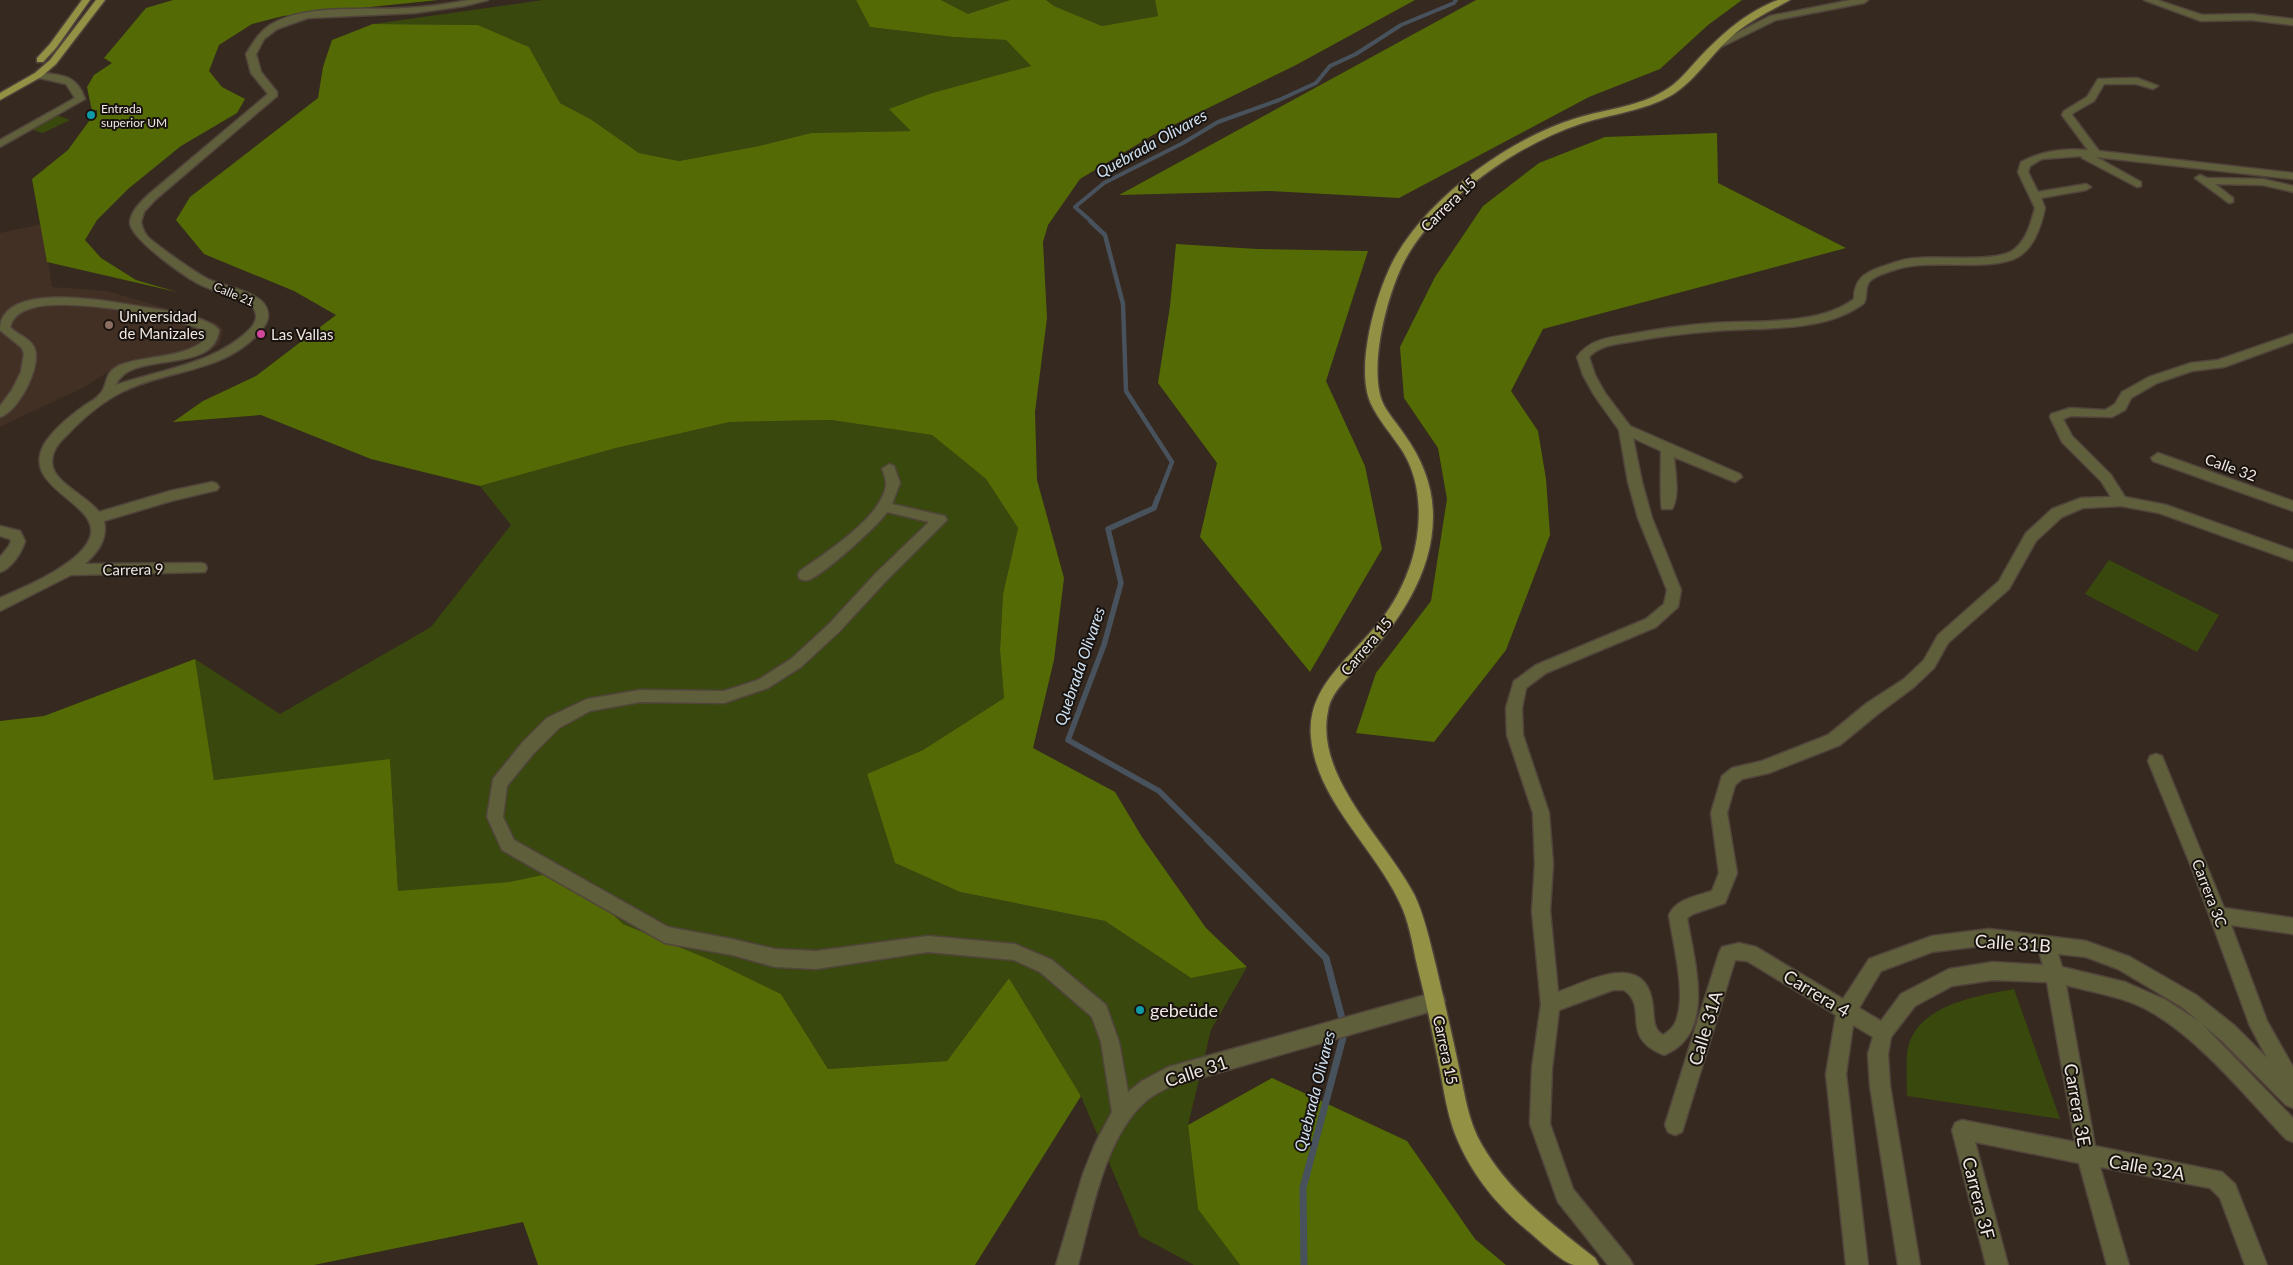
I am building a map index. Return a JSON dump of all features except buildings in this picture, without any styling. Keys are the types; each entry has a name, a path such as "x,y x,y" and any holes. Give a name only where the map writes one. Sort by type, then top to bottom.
{"main road":[{"path":"0,88 28,71 42,59 86,0"},
{"path":"0,97 38,75 68,45 102,0"},
{"name":"Carrera 15","path":"1588,1265 1515,1209 1484,1168 1462,1126 1436,1001 1418,929 1409,903 1397,880 1330,778 1320,750 1319,710 1327,692 1391,618 1417,567 1424,537 1426,504 1415,460 1375,400 1370,383 1373,349 1381,313 1401,255 1429,218 1483,170 1534,138 1557,128 1618,112 1658,98 1680,85 1716,46 1753,13 1786,0"}],"street":[{"name":"Calle 21","path":"97,518 52,477 46,468 45,459 48,449 62,431 106,397 131,384 229,352 251,336 261,323 262,309 259,303 202,280 145,240 137,232 135,223 143,206 152,196 274,94 256,72 251,54 261,37 276,27 292,20 316,15 405,11 484,0"},
{"path":"1716,46 1773,18 1864,0"},
{"path":"2148,0 2201,18 2251,18 2293,22"},
{"path":"0,144 80,99 73,82 38,75"},
{"path":"2096,154 2070,122 2067,115 2069,111 2091,99 2101,81 2137,81 2153,86"},
{"path":"2077,152 2137,184"},
{"path":"1735,477 1667,449 1625,428 1600,395 1589,375 1583,357 1587,351 1609,342 1655,333 1761,325 1830,316 1854,307 1860,300 1860,288 1864,280 1875,273 1900,264 1915,261 1978,260 2008,257 2015,254 2031,236 2040,208 2023,172 2025,164 2040,156 2077,152 2183,162 2293,176"},
{"path":"2183,162 2203,181 2229,200"},
{"path":"2203,181 2263,182 2293,189"},
{"path":"2035,196 2086,187"},
{"path":"0,413 12,402 18,393 31,356 26,344 7,332 4,327 9,315 24,307 49,301 66,300 198,322 213,330 215,335 212,340 200,350 190,354 140,362 119,371 114,376 106,397"},
{"path":"2121,501 2106,478 2066,439 2056,417 2070,412 2107,414 2120,407 2126,395 2152,380 2191,367 2220,364 2293,338"},
{"path":"1622,1265 1565,1194 1540,1124 1542,1068 1550,1004 1541,911 1544,864 1541,813 1515,735 1514,708 1516,693 1525,680 1541,669 1651,623 1671,606 1674,590 1645,518 1633,472 1625,428"},
{"path":"1667,449 1669,482 1667,506"},
{"name":"Calle 32","path":"2158,458 2293,506"},
{"path":"805,575 869,524 885,507 892,491 894,479 889,469"},
{"path":"0,604 67,570 80,559 95,542 99,531 97,518 170,496 212,487"},
{"path":"1550,1004 1613,981 1627,981 1644,998 1646,1031 1654,1041 1664,1046 1674,1039 1684,1029 1689,1008 1678,916 1687,908 1719,897 1728,873 1719,813 1728,781 1738,773 1763,768 1834,740 1873,708 1909,683 1929,664 1943,639 2004,585 2031,537 2057,512 2081,503 2121,501 2161,508 2293,556"},
{"path":"885,507 940,520 881,577 834,628 796,663 763,684 724,698 640,696 587,705 553,723 528,748 499,784 495,817 508,844 665,935 732,947 774,958 816,960 928,944 1015,952 1046,966 1099,1011 1110,1042 1122,1114"},
{"path":"0,531 15,535 18,541 16,548 0,567"},
{"name":"Carrera 9","path":"67,570 200,568"},
{"name":"Carrera 3C","path":"2156,761 2218,915 2259,1026 2293,1086"},
{"path":"2218,915 2293,926"},
{"name":"Calle 31B","path":"1858,1265 1836,1074 1846,1011 1875,965 1932,944 1989,937 2086,949 2124,963 2189,1001 2228,1033 2293,1098"},
{"name":"Carrera 3E","path":"2046,944 2055,974 2087,1156 2118,1265"},
{"name":"Calle 31A","path":"1674,1125 1728,953 1739,950 1750,953"},
{"name":"Carrera 4","path":"1750,953 1883,1033"},
{"name":"Calle 31B","path":"1909,1265 1880,1086 1878,1054 1883,1033 1908,1000 1949,978 1993,971 2055,974 2125,991 2159,1006 2193,1029 2293,1132"},
{"name":"Calle 31","path":"1067,1265 1094,1177 1113,1125 1138,1095 1168,1077 1436,1001"},
{"path":"2228,1033 2243,1035 2259,1026"},
{"name":"Calle 32A","path":"1962,1130 2087,1156 2215,1179 2228,1191 2256,1265"},
{"name":"Carrera 3F","path":"1962,1130 1997,1265"}],"shaded area":[{"name":"Universidad de Manizales","path":"42,224 52,287 107,291 216,323 223,332 219,344 208,352 190,359 151,363 131,369 121,364 86,386 0,427 0,233"}],"green space":[{"path":"173,0 438,0 283,16 252,24 219,45 209,71 222,87 245,99 237,113 181,146 128,189 97,220 85,240 101,258 136,280 177,292 47,262 32,179 68,150 92,117 97,116 97,110 92,111 87,87 94,75 112,63 104,58 146,8"},
{"path":"543,0 856,0 870,27 953,37 1006,40 1031,66 932,93 890,109 912,131 811,133 759,146 679,161 639,153 592,120 560,103 529,47 478,25 373,24"},
{"path":"856,0 941,0 968,14 1010,0 1046,0 1054,6 1102,26 1158,16 1155,0 1415,0 1296,65 1153,135 1080,179 1048,225 1043,242 1047,318 1035,412 1037,480 1064,578 1054,660 1033,748 1115,792 1142,837 1206,928 1247,967 1191,978 1105,921 960,892 895,863 867,774 923,750 1004,698 1000,650 1003,594 1018,528 986,479 932,435 831,420 730,422 616,448 480,486 371,459 261,415 173,422 203,401 256,376 336,315 294,291 204,254 176,220 190,197 318,98 323,67 332,40 373,24 478,25 529,47 560,103 592,120 639,153 679,161 759,146 811,133 911,131 889,109 932,93 1031,66 1006,40 953,37 870,27"},
{"path":"941,0 1010,0 968,14"},
{"path":"1046,0 1155,0 1158,16 1102,26 1054,6"},
{"path":"1476,0 1742,0 1708,25 1660,69 1589,97 1399,198 1270,191 1119,195"},
{"path":"57,115 70,120 43,133 30,129"},
{"path":"1717,133 1718,183 1846,248 1543,329 1511,391 1538,431 1546,479 1550,535 1506,650 1434,742 1356,733 1376,673 1431,601 1447,499 1438,448 1404,398 1400,347 1435,277 1483,206 1539,163 1605,137"},
{"path":"1176,244 1257,249 1368,251 1326,381 1365,466 1382,549 1310,672 1200,537 1217,463 1158,383 1170,306"},
{"path":"831,420 932,435 986,479 1018,528 1003,594 1000,650 1004,698 923,750 867,774 895,863 960,892 1105,921 1191,978 1247,967 1211,1030 1188,1125 1198,1208 1240,1265 1194,1265 1140,1236 1081,1096 1009,978 947,1061 828,1069 781,994 711,960 623,924 567,871 509,882 398,892 390,760 214,780 195,659 280,714 431,627 511,525 480,486 616,448 730,422"},
{"path":"2109,560 2219,615 2197,652 2085,594"},
{"path":"195,659 214,780 390,759 398,891 509,882 567,870 623,924 711,960 781,994 828,1069 947,1061 1009,978 1081,1096 975,1265 538,1265 523,1222 314,1265 0,1265 0,721 44,716"},
{"path":"2014,989 2060,1119 1907,1096 1907,1053 1912,1037 1921,1024 1949,1006 1983,995"},
{"path":"1272,1078 1407,1141 1475,1239 1506,1265 1240,1265 1198,1209 1188,1125"}],"waterway":[{"name":"Quebrada Olivares","path":"1092,222 1075,207 1104,183 1183,143 1218,122 1279,100 1316,83 1330,66 1356,54 1401,25 1454,3 1456,0"},
{"name":"Quebrada Olivares","path":"1090,221 1105,235 1123,304 1126,391 1172,462 1158,498"},
{"name":"Quebrada Olivares","path":"1158,497 1154,508 1108,529 1121,583 1104,645 1068,740 1159,791 1326,958 1345,1030 1303,1188 1304,1265"}],"place":[{"name":"Entrada superior UM","path":"91,115"},
{"name":"Universidad de Manizales","path":"109,325"},
{"name":"Las Vallas","path":"261,334"},
{"name":"gebeüde","path":"1140,1010"}]}
